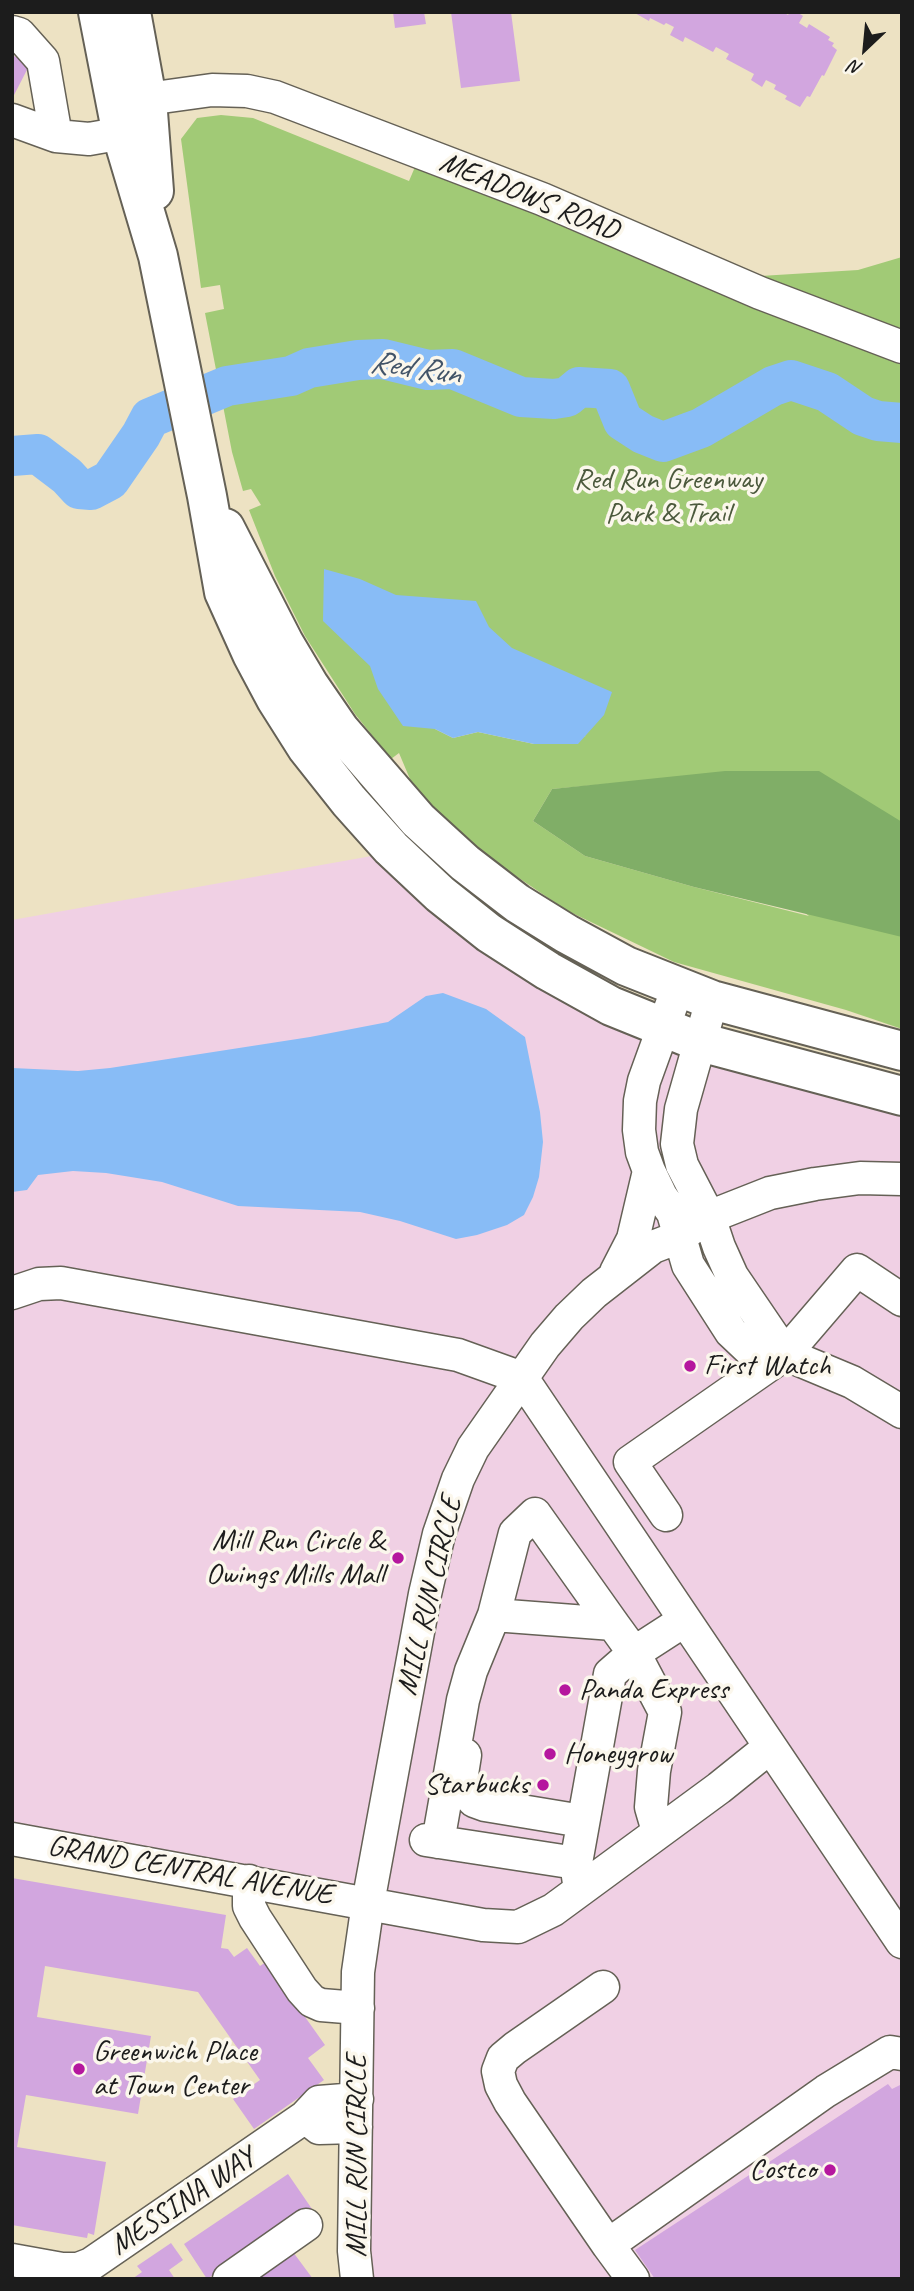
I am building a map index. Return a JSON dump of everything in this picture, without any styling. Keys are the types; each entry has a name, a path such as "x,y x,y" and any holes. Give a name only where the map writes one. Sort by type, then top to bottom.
{"main road":[{"path":"98,12 140,121"},
{"path":"131,12 140,121 158,256 224,592 252,654 307,748 391,848 440,894 489,933 548,971 611,1006 700,1042 902,1096"},
{"path":"207,496 284,643 340,730 418,820 465,863 537,915 626,966 695,994 902,1051"}],"street":[{"path":"12,32 19,34 43,61 56,136"},
{"name":"MEADOWS ROAD","path":"12,120 56,136 89,139 140,121 212,90 247,91 275,97 542,199 760,293 902,347"},
{"path":"695,994 663,1027 640,1101 639,1130 642,1152 661,1196 673,1213 688,1265 731,1332 750,1350 785,1354 852,1382 902,1412"},
{"path":"695,994 700,1042 681,1109 677,1144 682,1165 709,1217 733,1276 751,1307 785,1354"},
{"path":"677,1144 689,1167 709,1183 729,1190 770,1194"},
{"path":"613,1277 633,1240 649,1171"},
{"name":"MILL RUN CIRCLE","path":"357,2279 354,2251 358,1972 368,1903 425,1594 439,1534 458,1479 473,1448 569,1317 613,1277 653,1247 679,1237 709,1217 770,1194 860,1178 902,1179"},
{"path":"666,1515 630,1462 785,1354 857,1270 902,1300"},
{"path":"12,1293 39,1284 61,1283 457,1355 522,1378 902,1942"},
{"path":"658,1831 651,1807 654,1771 666,1712 634,1653 535,1514 515,1533 494,1615 471,1671 432,1841 578,1877 582,1821 610,1674 634,1653 685,1620"},
{"path":"494,1615 613,1624"},
{"path":"462,1709 468,1732 462,1774 467,1793 474,1801 582,1821"},
{"name":"GRAND CENTRAL AVENUE","path":"12,1839 483,1925 519,1927 553,1910 578,1877 658,1831 719,1788 770,1747"},
{"path":"249,1881 249,1906 302,1990 312,2001 321,2005 358,2008"},
{"path":"603,1987 515,2048 503,2058 498,2071 501,2085 510,2102 633,2279"},
{"path":"608,2245 826,2091 890,2052 902,2054"},
{"name":"MESSINA WAY","path":"12,2260 62,2269 78,2269 90,2264 305,2117 318,2102 356,2113"},
{"path":"229,2279 306,2225"}],"shaded area":[{"path":"383,854 483,939 902,1103 902,2279 342,2279 339,2249 341,2031 342,1973 349,1926 346,1914 12,1851 12,920"}],"green space":[{"name":"Red Run Greenway Park & Trail","path":"221,115 253,118 409,181 418,160 744,277 858,270 902,257 902,1029 846,1010 674,962 566,910 485,855 418,798 399,753 391,759 355,714 305,636 275,576 249,510 261,505 251,489 243,491 232,452 205,313 224,309 220,285 201,288 181,139 197,118","holes":["435,729 586,736 534,744 478,732 453,738","639,781 809,916 585,856 533,821 552,789"]},
{"path":"725,771 819,771 902,822 902,937 694,887 585,856 533,821 552,789"}],"water":[{"path":"324,569 360,579 396,595 476,601 489,627 512,648 612,692 604,715 578,744 534,744 478,732 453,738 435,729 403,726 378,689 370,666 323,621"},
{"path":"443,993 486,1009 525,1037 540,1112 543,1142 539,1177 533,1197 524,1215 507,1225 456,1239 400,1221 360,1212 238,1206 162,1182 106,1173 73,1171 38,1175 27,1190 12,1192 12,1068 78,1071 110,1068 310,1037 388,1022 426,996"}],"building":[{"path":"393,12 424,12 426,24 395,28"},
{"path":"451,12 511,12 520,81 461,88"},
{"path":"633,12 783,12 788,15 790,12 797,12 803,16 799,23 807,28 809,24 830,37 828,40 834,43 832,46 837,50 824,76 822,75 810,97 807,96 800,107 774,89 776,85 766,80 762,87 751,80 754,74 726,59 729,54 716,47 713,52 685,37 683,42 670,35 674,27 650,18 649,21"},
{"path":"12,55 30,64 12,99"},
{"name":"Greenwich Place at Town Center","path":"12,1878 226,1915 221,1948 228,1949 234,1957 247,1948 260,1966 266,1962 325,2045 308,2058 324,2080 254,2129 233,2099 260,2080 198,1992 45,1966 37,2017 151,2036 138,2114 26,2095 17,2147 106,2162 94,2235 88,2233 87,2238 12,2225"},
{"name":"Costco","path":"888,2084 892,2089 902,2084 902,2279 655,2279 635,2250"},
{"path":"288,2174 312,2209 207,2279 184,2244"},
{"path":"171,2243 183,2260 169,2270 175,2279 132,2279 142,2272 137,2266"},
{"path":"293,2252 313,2279 256,2279"}],"waterway":[{"name":"Red Run","path":"12,456 38,454 79,489 91,490 110,480 150,418 227,386 291,376 309,368 383,359 428,370 453,369 521,397 554,399 567,397 579,387 610,389 623,421 643,434 663,442 701,428 773,386 791,380 827,392 863,416 878,421 902,423"}],"place":[{"name":"First Watch","path":"690,1366"},
{"name":"Mill Run Circle & Owings Mills Mall","path":"398,1558"},
{"name":"Panda Express","path":"565,1690"},
{"name":"Honeygrow","path":"550,1754"},
{"name":"Starbucks","path":"543,1785"},
{"name":"Greenwich Place at Town Center","path":"79,2069"},
{"name":"Costco","path":"830,2170"}]}
